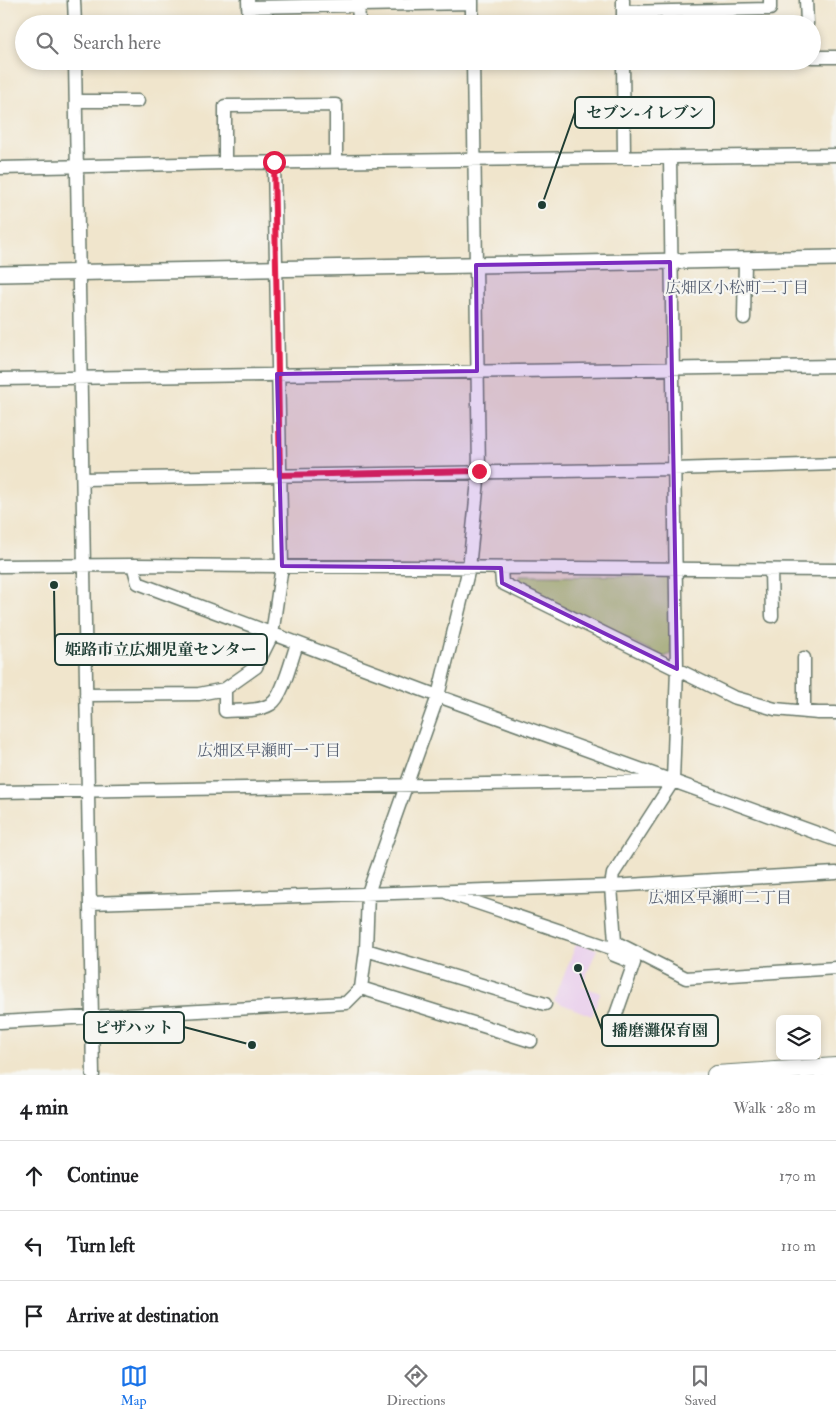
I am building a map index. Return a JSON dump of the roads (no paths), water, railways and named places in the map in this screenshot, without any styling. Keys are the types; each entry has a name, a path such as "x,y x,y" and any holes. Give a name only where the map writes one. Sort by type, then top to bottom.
{"main road":[{"path":"716,1075 836,1067"}],"street":[{"path":"74,0 75,15"},
{"path":"623,12 770,9 770,0"},
{"path":"806,0 807,15"},
{"path":"248,4 472,2 472,15"},
{"path":"821,57 836,57"},
{"path":"75,70 93,1075"},
{"path":"0,1022 346,1003 361,988 366,950 368,893 438,696 469,568 479,471 473,70"},
{"path":"623,70 624,157"},
{"path":"76,101 138,101"},
{"path":"225,163 225,106 336,104 336,161"},
{"path":"0,168 336,161 836,155"},
{"path":"614,1020 634,964 614,955 611,886 613,874 673,781 677,669 671,368 670,157"},
{"path":"86,695 199,694 225,689 256,667 272,635 282,566 274,162"},
{"path":"0,274 836,258"},
{"path":"744,318 745,260"},
{"path":"0,379 836,366"},
{"path":"83,479 674,469 836,464"},
{"path":"133,565 138,583 272,635 836,840"},
{"path":"0,566 133,565 836,570"},
{"path":"501,568 502,583 733,697 775,709 836,713"},
{"path":"771,570 772,616"},
{"path":"225,689 225,711 257,709 272,704 279,696 297,644"},
{"path":"804,658 804,712"},
{"path":"0,792 673,781"},
{"path":"90,903 439,890 611,886 836,873"},
{"path":"439,890 614,946 686,978 836,968"},
{"path":"366,950 545,1004"},
{"path":"361,988 531,1041"}],"place":[{"name":"セブン-イレブン","path":"542,205"},
{"name":"姫路市立広畑児童センター","path":"54,585"},
{"name":"播磨灘保育園","path":"578,968"},
{"name":"ピザハット","path":"252,1045"}],"district":[{"name":"広畑区小松町二丁目","path":"737,287"},
{"name":"広畑区早瀬町一丁目","path":"269,750"},
{"name":"広畑区早瀬町二丁目","path":"720,897"}]}
